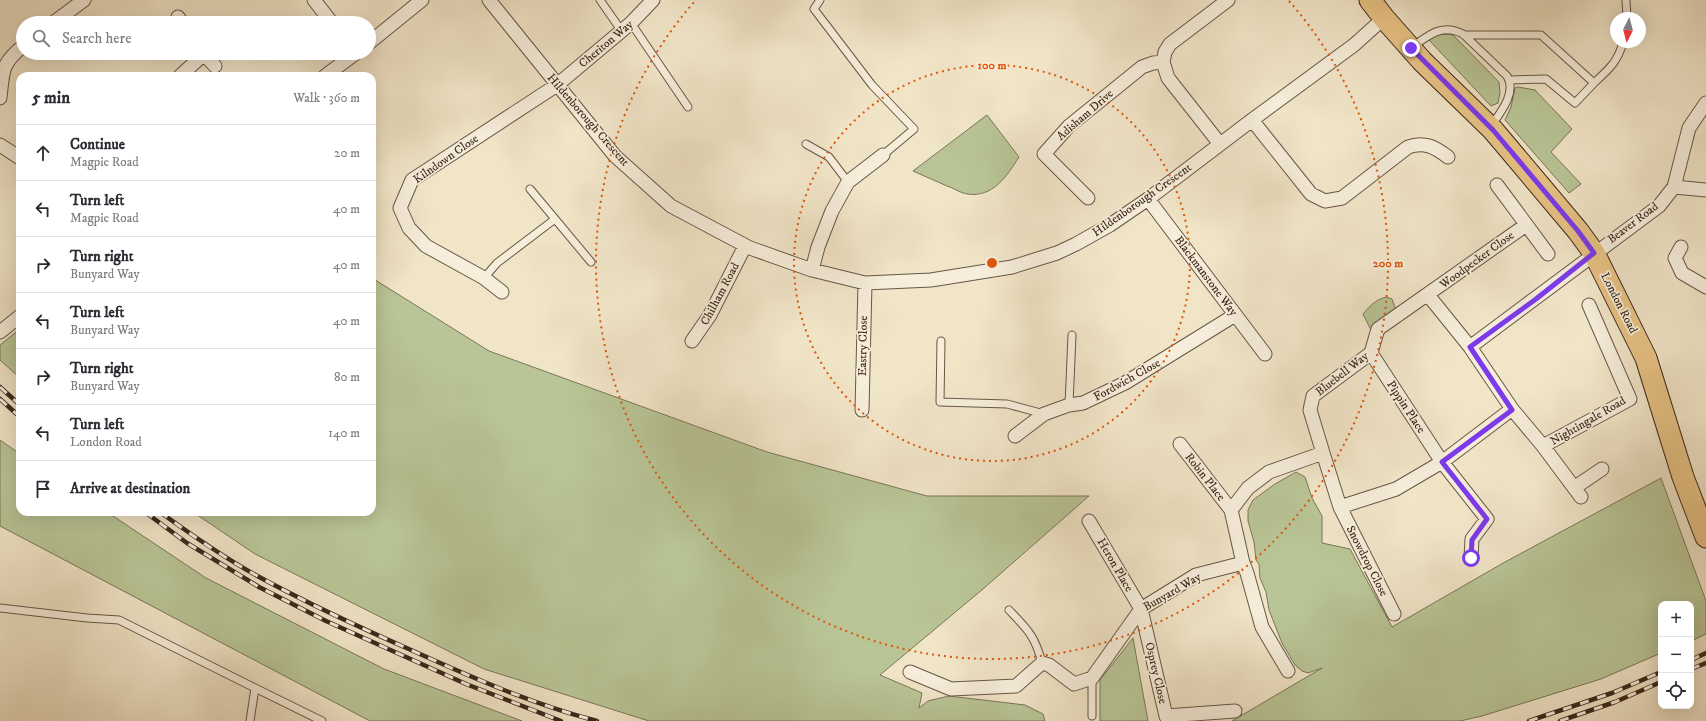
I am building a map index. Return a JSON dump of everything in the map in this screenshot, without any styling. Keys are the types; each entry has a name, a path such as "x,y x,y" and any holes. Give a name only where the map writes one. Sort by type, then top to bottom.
{"main road":[{"name":"London Road","path":"1370,0 1411,48 1490,127 1578,231 1594,253 1646,358 1683,477 1706,537"}],"street":[{"path":"62,16 84,0"},
{"path":"314,0 327,16"},
{"path":"376,36 422,0"},
{"name":"Hildenborough Crescent","path":"489,0 615,156 670,206 745,246 812,270 865,283 931,280 1012,267 1057,253 1076,244 1110,225 1148,199 1354,45 1384,18"},
{"name":"Cheriton Way","path":"557,85 626,27 653,0"},
{"path":"1220,144 1168,78 1163,62 1165,52 1170,44 1228,0"},
{"path":"0,98 3,70 10,57 16,52"},
{"path":"184,72 197,60"},
{"path":"210,60 215,66"},
{"path":"330,72 347,60"},
{"name":"Adisham Drive","path":"1088,198 1044,154 1069,126 1142,67 1163,62"},
{"name":"Kilndown Close","path":"502,292 484,278 426,246 409,228 400,208 412,180 557,85"},
{"name":"Beaver Road","path":"1594,253 1659,206 1674,186 1689,128 1706,103"},
{"path":"1252,120 1311,194 1325,201 1342,198 1408,147 1415,144 1424,144 1436,147 1448,157"},
{"path":"0,146 16,156"},
{"path":"812,270 818,247 832,211 848,182 883,155"},
{"path":"1496,185 1548,254"},
{"path":"1674,186 1706,190"},
{"name":"Blackmanstone Way","path":"1148,199 1265,354"},
{"name":"Woodpecker Close","path":"1428,295 1526,225"},
{"name":"Chilham Road","path":"692,341 710,315 745,246"},
{"path":"1681,246 1675,258 1682,273 1706,287"},
{"path":"1470,347 1536,299 1594,253"},
{"name":"Eastry Close","path":"862,410 865,283"},
{"path":"1288,671 1262,627 1248,573 1243,563 1231,510 1248,488 1269,472 1323,453 1340,507 1396,489 1442,462 1512,410 1470,347 1428,295"},
{"name":"Bluebell Way","path":"1323,453 1310,410 1313,396 1371,353 1378,329 1428,295"},
{"name":"Nightingale Road","path":"1512,410 1543,446 1630,400 1589,305"},
{"name":"Fordwich Close","path":"1015,436 1044,414 1070,405 1084,404 1125,383 1235,314"},
{"path":"0,332 16,319"},
{"name":"Pippin Place","path":"1371,353 1442,462 1487,519 1472,540 1471,558"},
{"name":"Robin Place","path":"1180,444 1231,510"},
{"path":"1543,446 1577,492 1602,469"},
{"name":"Snowdrop Close","path":"1340,507 1394,614"},
{"name":"Heron Place","path":"1089,521 1141,609"},
{"name":"Bunyard Way","path":"1092,678 1141,609 1196,575 1243,563"},
{"name":"Osprey Close","path":"1141,609 1166,716 1235,711"},
{"path":"910,672 951,689 1016,686 1042,663 1049,665 1074,684 1092,678"}],"lane":[{"path":"600,0 626,27 688,107"},
{"path":"820,0 814,9 872,85 914,129 883,155"},
{"path":"1626,0 1627,12"},
{"path":"1411,48 1432,32 1449,29 1457,31 1464,35 1510,80 1510,92 1506,104 1490,127"},
{"path":"1464,35 1541,35 1594,83"},
{"path":"1510,80 1546,79 1575,103 1614,64 1621,48"},
{"path":"806,144 829,157 848,182"},
{"path":"530,188 591,262"},
{"path":"484,278 497,263 555,219"},
{"path":"1070,405 1072,335"},
{"path":"941,341 940,402 1007,404 1044,414"},
{"path":"0,608 86,618 119,620 322,721"},
{"path":"1009,610 1031,632 1039,649 1042,663"},
{"path":"1092,678 1092,716"},
{"path":"250,721 255,688"}],"green space":[{"path":"1437,35 1453,35 1499,82 1500,93 1498,103 1491,106 1429,40"},
{"path":"1518,87 1535,90 1572,129 1551,152 1581,184 1569,193 1505,120 1511,107 1515,88"},
{"path":"987,115 1019,157 1004,178 992,189 984,193 962,193 913,171"},
{"path":"376,280 489,351 767,452 927,496 1089,496 983,589 880,675 922,693 919,708 928,701 949,696 1025,705 1043,714 1045,721 649,721 484,669 255,554 199,516 376,516"},
{"path":"1386,297 1392,299 1396,310 1374,331 1371,330 1363,314 1370,306"},
{"path":"16,332 16,374 0,360 0,345"},
{"path":"0,440 16,451 16,516 113,516 206,578 384,669 522,721 370,721 0,526"},
{"path":"1296,472 1305,477 1312,498 1322,516 1322,543 1350,549 1392,627 1505,562 1661,478 1706,601 1706,634 1694,640 1694,601 1658,601 1658,654 1601,679 1482,716 1460,721 1232,721 1322,668 1308,673 1302,671 1295,665 1282,643 1269,610 1266,592 1260,578 1259,564 1256,560 1254,542 1248,521 1248,510 1253,500 1275,484"},
{"path":"1133,638 1148,721 1100,721 1100,680"}],"railway":[{"path":"0,387 16,401"},
{"path":"0,399 16,413"},
{"path":"150,516 187,543 259,587 326,621 466,684 561,721"},
{"path":"166,516 236,564 281,589 336,616 479,680 549,707 597,721"},
{"path":"1694,659 1706,653"},
{"path":"1694,668 1706,663"},
{"path":"1529,721 1612,693 1659,673"},
{"path":"1560,721 1615,702 1658,683"}],"route":[{"path":"1411,48 1452,91 1493,130 1578,231 1594,253 1536,299 1470,347 1512,410 1442,462 1487,519 1472,540 1471,558"}]}
